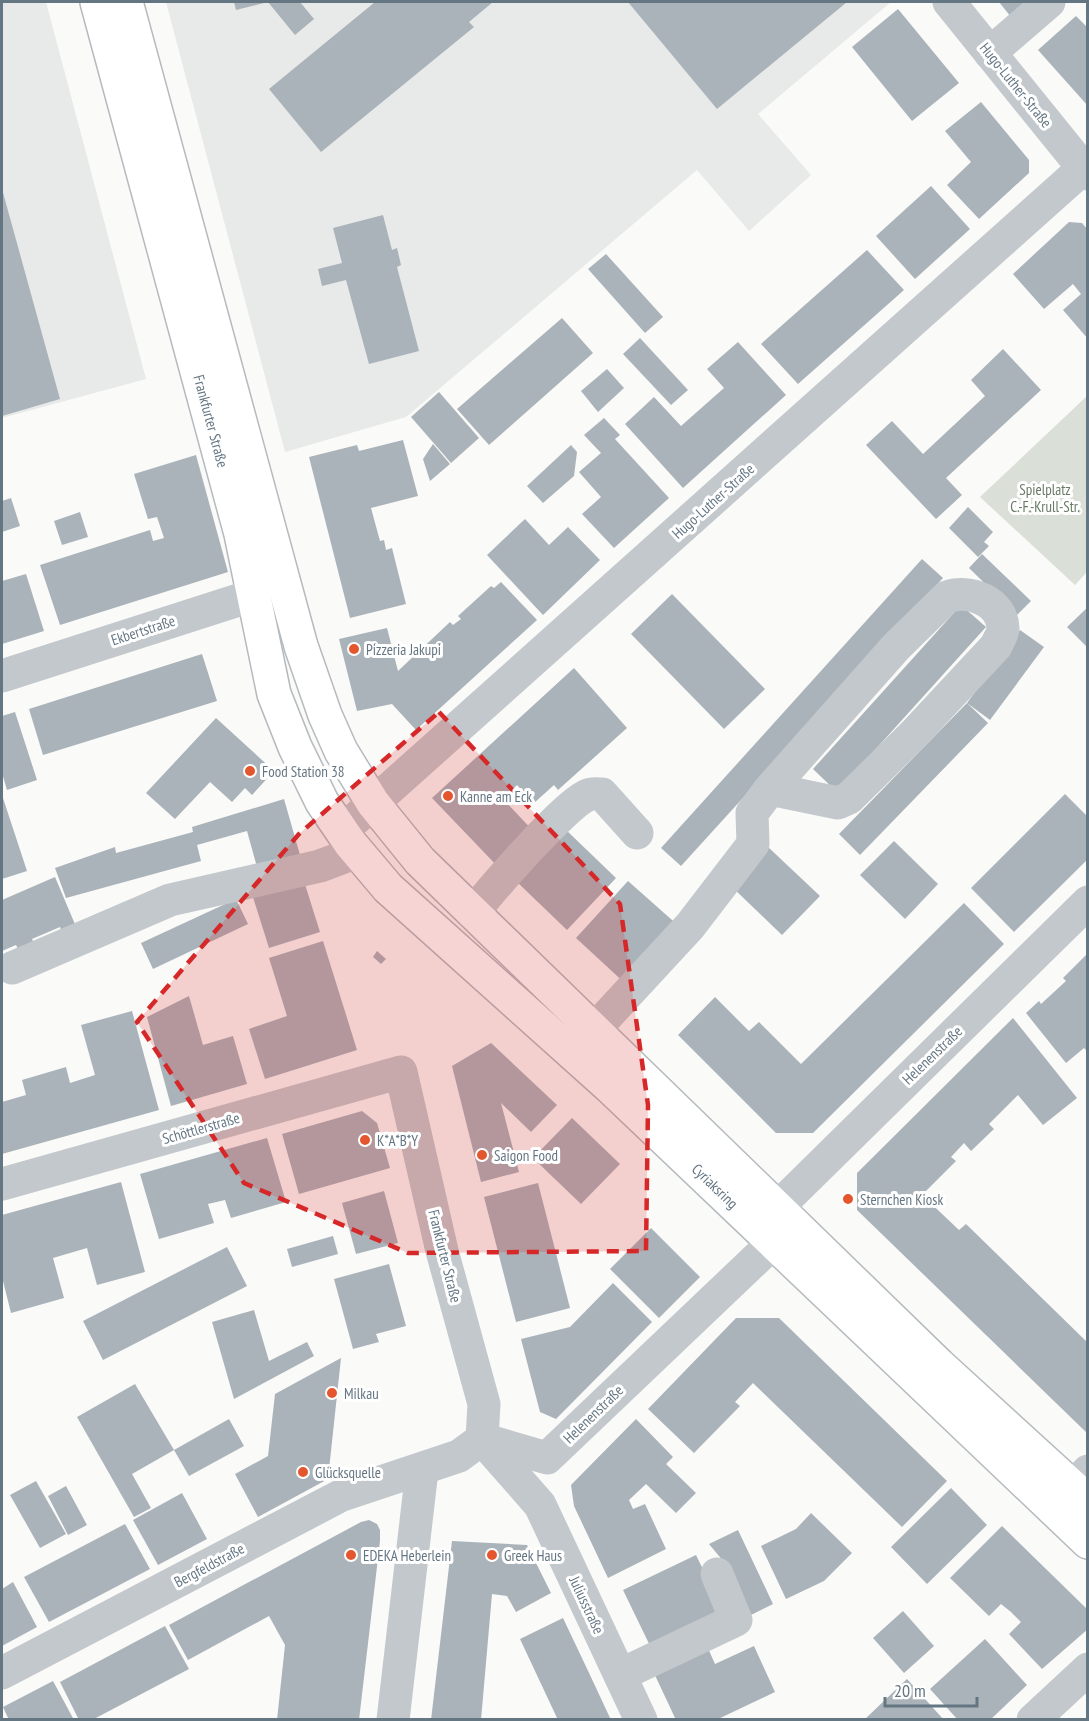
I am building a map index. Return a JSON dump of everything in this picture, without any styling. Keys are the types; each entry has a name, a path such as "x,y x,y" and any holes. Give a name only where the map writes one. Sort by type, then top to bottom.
{"main road":[{"name":"Frankfurter Straße","path":"97,2 241,534 269,590 341,751 373,803"},
{"name":"Frankfurter Straße","path":"126,2 269,590 268,672 283,721 311,781 350,842"},
{"name":"Cyriaksring","path":"373,803 420,861 594,1031 1088,1542"},
{"name":"Cyriaksring","path":"350,842 388,888 424,923 603,1080 781,1224 939,1365 1082,1487"}],"street":[{"name":"Hugo-Luther-Straße","path":"350,842 373,803 1086,169 949,2"},
{"path":"990,53 1049,2"},
{"name":"Ekbertstraße","path":"2,676 269,590"},
{"path":"594,1031 717,894 753,844 752,813 770,789 896,646 947,597 956,594 983,598 999,614 1003,629 996,646 914,734 849,798 838,803 770,789"},
{"path":"473,913 541,838 579,800 589,794 602,794 637,833"},
{"path":"12,968 170,900 320,866 350,842"},
{"name":"Helenenstraße","path":"482,1439 547,1458 781,1224 1088,902"},
{"name":"Schöttlerstraße","path":"2,1184 401,1072"},
{"name":"Frankfurter Straße","path":"401,1072 442,1251 484,1404 482,1439"},
{"name":"Bergfeldstraße","path":"2,1673 342,1495 459,1456 482,1439"},
{"name":"Juliusstraße","path":"482,1439 540,1504 641,1719"},
{"path":"393,1719 422,1470"},
{"path":"620,1675 736,1620 717,1574"},
{"path":"1033,1719 1088,1670"}],"highlighted area":[{"path":"439,712 620,904 648,1105 646,1251 408,1253 244,1183 137,1022 299,834"}],"shaded area":[{"path":"2,2 46,2 146,379 2,418"},
{"path":"166,2 891,2 758,114 811,175 749,231 697,170 406,417 285,452"}],"green space":[{"name":"Spielplatz C.-F.-Krull-Str.","path":"1087,396 1087,572 1075,585 980,497"}],"building":[{"path":"234,2 268,2 236,10"},
{"path":"268,2 300,2 314,19 295,35"},
{"path":"375,2 493,2 469,22 474,27 321,152 269,89"},
{"path":"628,2 847,2 717,109"},
{"path":"999,2 1030,2 1011,17"},
{"path":"898,9 959,83 912,121 852,47"},
{"path":"1076,16 1088,28 1088,106 1038,50"},
{"path":"981,102 1029,160 1029,173 979,219 947,185 971,162 945,131"},
{"path":"931,186 970,229 915,279 876,236"},
{"path":"2,189 60,399 2,416"},
{"path":"383,215 392,250 397,248 401,265 397,267 419,351 369,364 346,280 322,286 318,269 342,263 333,228"},
{"path":"1069,222 1082,223 1088,230 1088,339 1063,310 1081,294 1073,284 1044,309 1013,274"},
{"path":"867,250 904,290 798,384 761,344"},
{"path":"606,254 663,317 645,333 588,269"},
{"path":"562,318 593,353 489,445 457,409"},
{"path":"640,338 688,390 671,405 623,354"},
{"path":"738,342 786,395 683,488 625,424 654,397 681,426 724,388 707,369"},
{"path":"1003,349 1041,390 946,478 962,495 936,519 866,445 892,421 923,454 985,396 971,380"},
{"path":"607,369 624,388 598,412 581,391"},
{"path":"439,392 479,438 451,463 411,417"},
{"path":"604,418 620,435 615,439 669,498 614,548 582,514 601,497 579,472 601,453 584,435"},
{"path":"403,440 418,496 371,508 380,541 384,540 386,550 392,548 406,604 350,618 309,457 357,445 359,451"},
{"path":"433,444 450,464 430,481 423,459"},
{"path":"571,445 577,452 574,476 543,503 527,486"},
{"path":"196,455 228,572 60,625 40,565 150,530 153,541 164,538 157,517 148,519 134,474"},
{"path":"11,498 20,526 2,532 2,501"},
{"path":"968,507 993,532 984,542 989,546 978,557 949,528"},
{"path":"80,512 88,537 62,545 54,521"},
{"path":"525,519 549,545 568,527 600,560 543,615 487,555"},
{"path":"982,554 1031,601 1017,615 969,568"},
{"path":"922,559 943,578 681,866 661,848"},
{"path":"26,574 44,631 2,644 2,581"},
{"path":"501,582 537,620 416,730 392,704 357,711 339,639 387,628 398,671 450,622 453,625 461,619 458,616 491,586 494,588"},
{"path":"672,594 765,689 724,729 631,634"},
{"path":"961,605 986,627 837,792 813,769"},
{"path":"1088,607 1088,648 1067,627"},
{"path":"1020,630 1044,647 990,720 967,703"},
{"path":"202,654 217,701 43,755 29,709"},
{"path":"574,668 627,728 558,790 554,785 534,803 517,785 503,799 537,835 501,870 432,798"},
{"path":"967,703 988,723 860,855 839,834"},
{"path":"15,712 37,780 7,790 2,773 2,716"},
{"path":"216,718 274,771 252,795 245,788 232,802 210,782 175,819 146,793"},
{"path":"1065,794 1088,817 1088,859 1014,932 971,888"},
{"path":"2,795 27,871 2,879"},
{"path":"284,799 300,855 257,867 247,831 197,845 201,861 66,898 55,868 115,847 116,853 193,832 192,827"},
{"path":"565,829 616,878 567,930 516,881"},
{"path":"894,841 938,884 905,919 860,875"},
{"path":"767,846 820,896 782,935 729,884"},
{"path":"55,877 77,929 63,935 60,927 32,939 36,947 20,953 16,945 2,951 2,900"},
{"path":"303,878 320,932 269,948 252,894"},
{"path":"628,881 681,928 628,986 576,938"},
{"path":"236,899 248,924 153,969 141,943"},
{"path":"964,903 1004,944 813,1133 776,1133 678,1035 715,997 749,1031 759,1022 801,1064"},
{"path":"323,941 357,1050 265,1079 249,1029 287,1016 269,958"},
{"path":"377,951 386,959 381,964 373,957"},
{"path":"1086,955 1088,1052 1084,1048 1066,1063 1026,1013 1039,1001 1041,1004 1066,981 1063,978"},
{"path":"189,996 203,1045 233,1036 247,1084 171,1106 147,1017"},
{"path":"132,1011 159,1110 2,1154 2,1102 26,1095 22,1080 66,1067 70,1083 95,1075 81,1025"},
{"path":"1013,1018 1077,1098 1043,1125 1018,1095 989,1124 994,1129 971,1151 964,1143 951,1157 956,1161 922,1195 959,1230 966,1224 1088,1343 1088,1434 857,1210 857,1173"},
{"path":"491,1043 557,1105 531,1132 501,1103 519,1172 481,1182 452,1066"},
{"path":"362,1111 377,1123 390,1168 299,1194 282,1134"},
{"path":"572,1118 620,1164 581,1204 533,1158"},
{"path":"267,1138 286,1202 231,1218 225,1200 208,1204 214,1223 159,1239 140,1174"},
{"path":"121,1182 145,1272 97,1285 87,1248 53,1258 64,1298 11,1313 2,1277 2,1215"},
{"path":"538,1183 570,1308 516,1322 484,1197"},
{"path":"384,1191 398,1243 356,1254 342,1203"},
{"path":"651,1228 700,1277 659,1318 610,1269"},
{"path":"333,1236 338,1254 292,1267 287,1249"},
{"path":"227,1247 247,1286 103,1360 83,1321"},
{"path":"389,1264 406,1326 376,1334 379,1342 353,1349 334,1279"},
{"path":"613,1283 652,1322 556,1419 540,1412 521,1339 570,1327"},
{"path":"254,1310 269,1361 307,1342 314,1356 234,1399 212,1322"},
{"path":"736,1318 779,1318 947,1481 902,1527 753,1383 735,1402 740,1406 694,1453 648,1409"},
{"path":"341,1358 328,1479 258,1517 235,1474 268,1456 275,1394"},
{"path":"135,1384 174,1450 132,1474 151,1508 134,1517 77,1417"},
{"path":"229,1419 244,1446 189,1476 174,1450"},
{"path":"636,1419 673,1457 666,1464 696,1493 676,1513 646,1484 629,1500 633,1509 645,1504 666,1549 608,1578 574,1506 571,1485"},
{"path":"36,1481 66,1534 40,1548 10,1495"},
{"path":"66,1486 87,1525 68,1535 48,1496"},
{"path":"951,1488 987,1525 927,1584 891,1547"},
{"path":"182,1493 207,1539 158,1565 133,1520"},
{"path":"811,1513 852,1553 824,1581 786,1599 761,1546 796,1529"},
{"path":"369,1520 377,1524 380,1530 380,1541 359,1720 277,1720 285,1645 269,1616 188,1660 169,1625 361,1522"},
{"path":"125,1524 150,1569 49,1622 24,1577"},
{"path":"1002,1526 1088,1610 1088,1629 1042,1669 1009,1634 1021,1622 1011,1612 1001,1604 989,1616 950,1578"},
{"path":"738,1530 773,1604 749,1616 724,1562 709,1544"},
{"path":"452,1541 527,1545 551,1593 516,1612 507,1596 492,1594 481,1720 431,1720"},
{"path":"696,1555 727,1619 654,1654 623,1590"},
{"path":"13,1582 37,1627 2,1646 2,1589"},
{"path":"903,1611 934,1646 904,1673 873,1638"},
{"path":"563,1618 611,1720 558,1720 520,1639"},
{"path":"165,1626 189,1669 92,1720 79,1720 60,1682"},
{"path":"985,1639 1027,1685 990,1720 958,1720 930,1689"},
{"path":"707,1646 715,1664 754,1646 775,1692 716,1720 676,1720 653,1671"},
{"path":"907,1679 944,1720 864,1720"},
{"path":"53,1681 74,1720 9,1720 3,1707"}],"place":[{"name":"Pizzeria Jakupi","path":"354,649"},
{"name":"Food Station 38","path":"250,771"},
{"name":"Kanne am Eck","path":"448,796"},
{"name":"K*A*B*Y","path":"365,1140"},
{"name":"Saigon Food","path":"482,1155"},
{"name":"Sternchen Kiosk","path":"848,1199"},
{"name":"Milkau","path":"332,1393"},
{"name":"Glücksquelle","path":"303,1472"},
{"name":"EDEKA Heberlein","path":"351,1555"},
{"name":"Greek Haus","path":"492,1555"}]}
